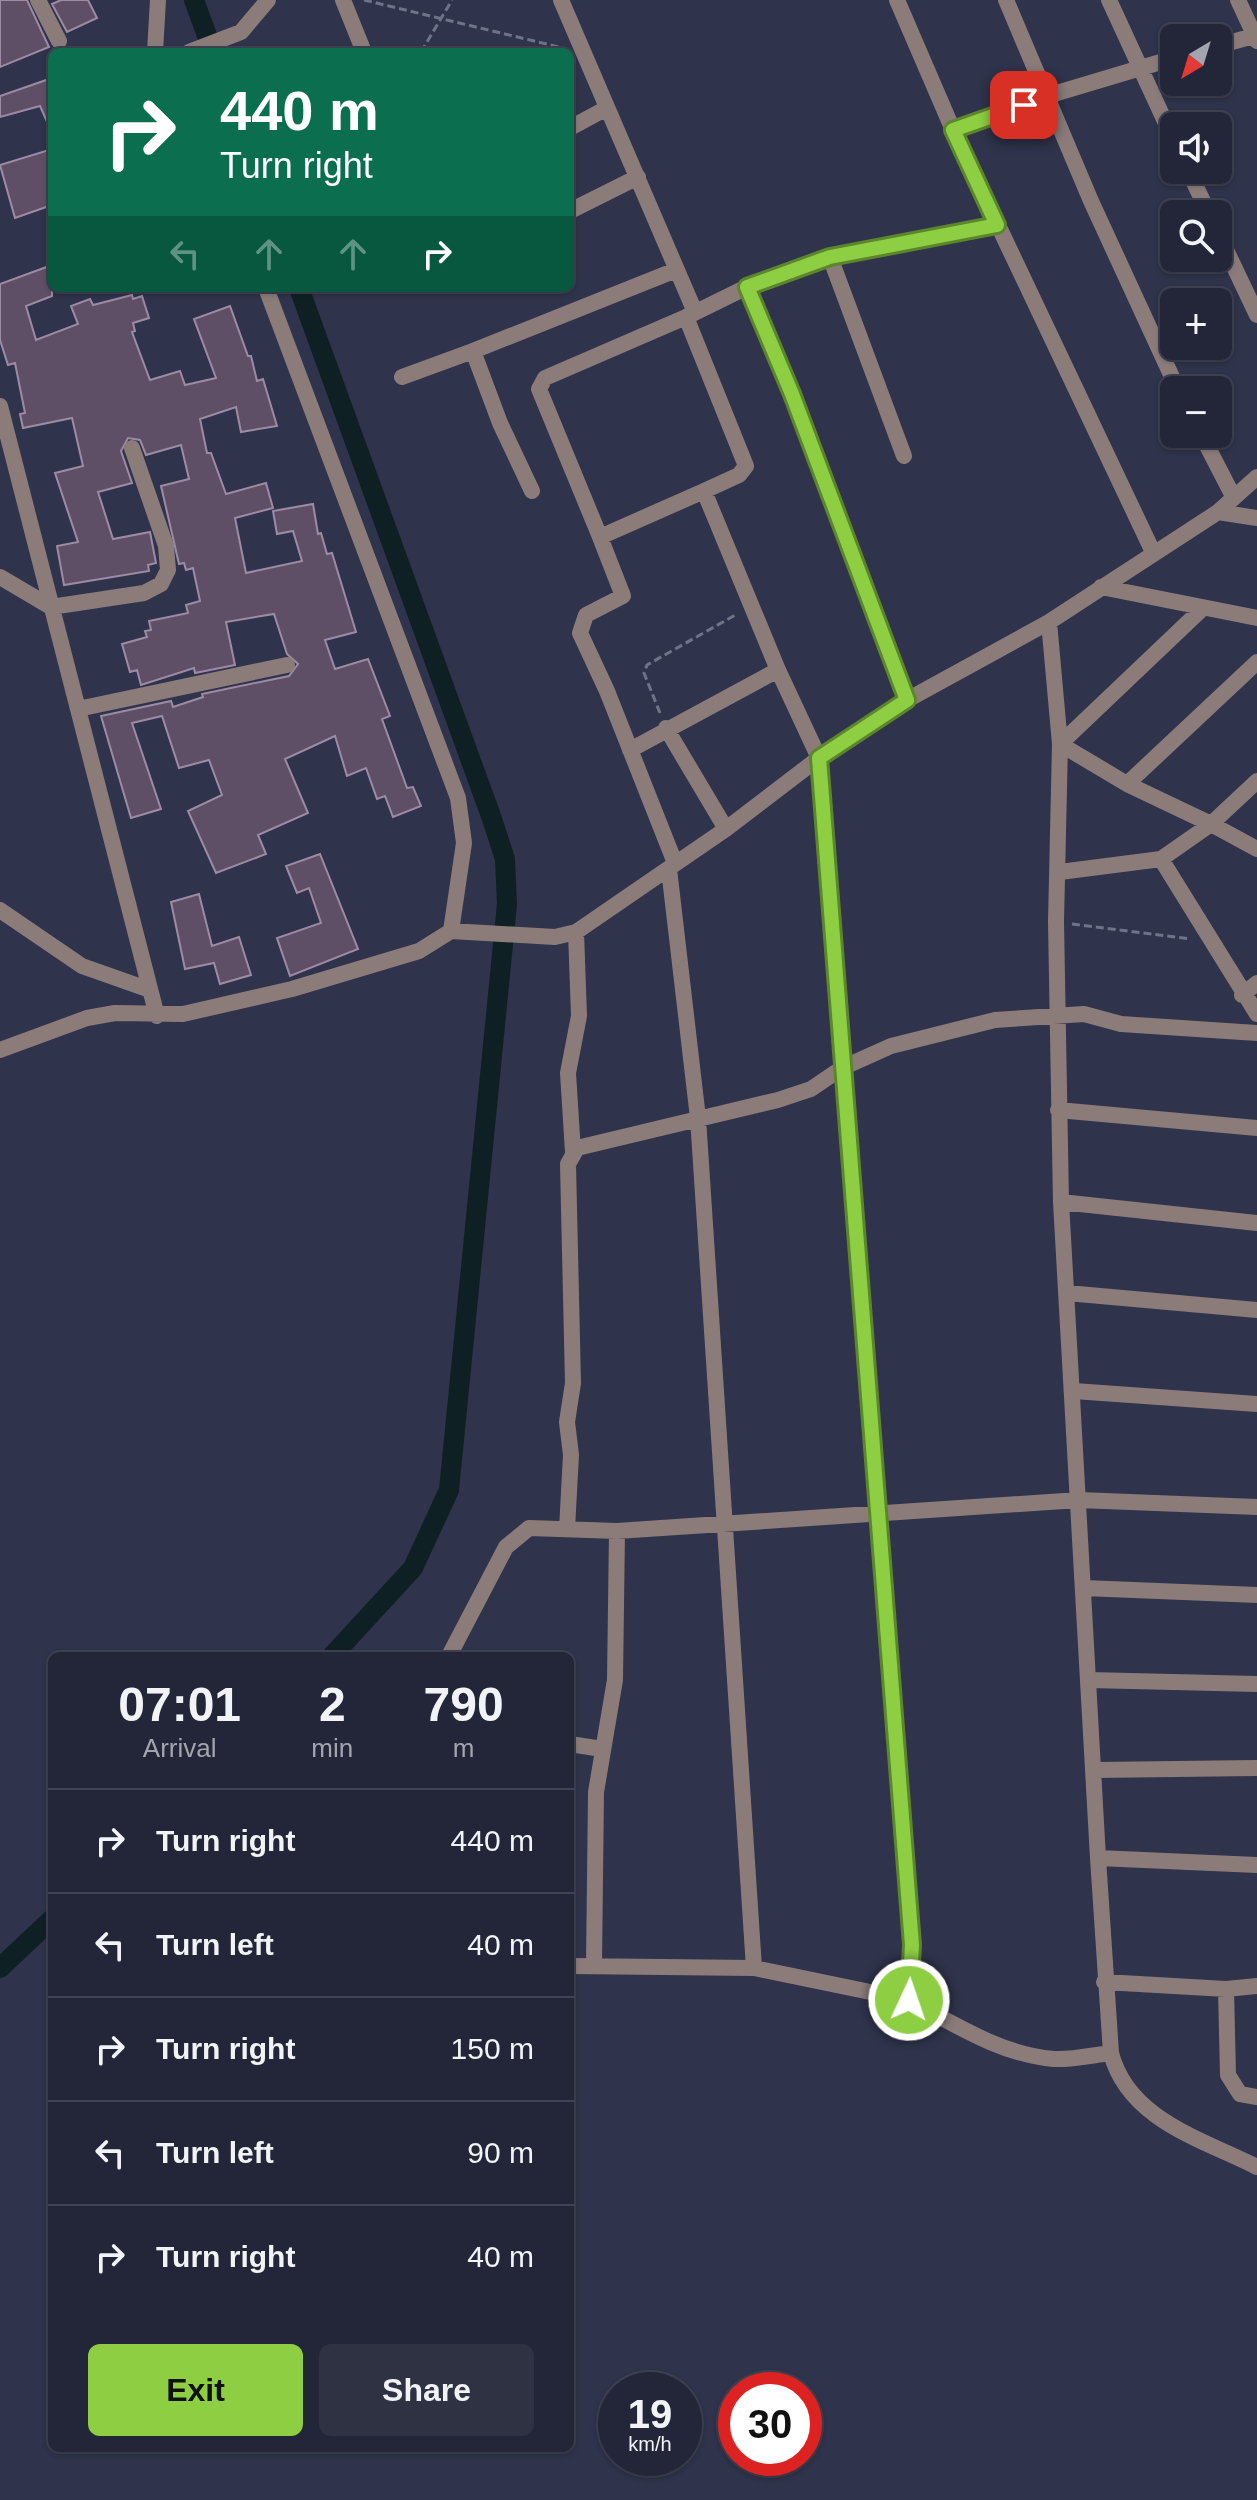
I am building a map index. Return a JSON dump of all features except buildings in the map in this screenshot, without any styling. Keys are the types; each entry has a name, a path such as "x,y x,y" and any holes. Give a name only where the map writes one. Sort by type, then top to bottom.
{"street":[{"path":"38,0 59,41"},
{"path":"155,48 158,0"},
{"path":"199,48 241,32 268,0"},
{"path":"343,0 362,48"},
{"path":"561,0 577,54 607,108 676,270 746,466 739,475 600,537"},
{"path":"897,0 997,225 1153,552"},
{"path":"1006,0 1091,201 1172,376"},
{"path":"1109,0 1160,112"},
{"path":"1232,43 1256,37 1238,0"},
{"path":"953,130 1047,96 1160,62"},
{"path":"574,126 607,108"},
{"path":"574,209 638,177"},
{"path":"754,1968 698,1118 672,866 630,750 580,633 586,615 623,596 539,384 545,378 747,287 830,257 997,225"},
{"path":"830,257 904,456"},
{"path":"1232,262 1257,315"},
{"path":"402,377 676,270"},
{"path":"747,287 792,394 907,700"},
{"path":"268,292 458,798 464,843 456,930"},
{"path":"473,351 508,443 532,491"},
{"path":"0,406 157,1016"},
{"path":"0,577 51,607 155,589 167,576 169,561 132,448"},
{"path":"1208,448 1234,498"},
{"path":"0,1050 87,1018 137,1012 157,1016 211,1009 292,989 419,951 456,930 534,936 576,932 726,829 819,758 907,700 1049,622 1218,512 1257,477"},
{"path":"704,491 778,670 819,758 912,1945 909,2000"},
{"path":"1218,512 1257,518"},
{"path":"1101,587 1257,618"},
{"path":"1060,744 1203,608"},
{"path":"1049,622 1060,744 1060,872 1056,922 1061,1202 1074,1391 1104,1982 1111,2053 1121,2083 1146,2109 1257,2167"},
{"path":"1127,784 1257,662"},
{"path":"78,709 287,665"},
{"path":"630,750 778,670"},
{"path":"666,728 726,829"},
{"path":"1060,744 1127,784 1257,849"},
{"path":"1060,872 1161,859 1211,824 1257,781"},
{"path":"1161,859 1209,942 1257,1014"},
{"path":"0,910 82,966 150,990"},
{"path":"567,1529 571,1455 567,1422 573,1383 568,1164 573,1152 568,1073 579,1016 576,932"},
{"path":"1242,995 1257,983"},
{"path":"573,1152 586,1143 802,1092 842,1068 891,1046 995,1020 1058,1014 1100,1016 1121,1024 1257,1033"},
{"path":"1058,1110 1257,1128"},
{"path":"1061,1202 1257,1223"},
{"path":"1067,1293 1257,1310"},
{"path":"1074,1391 1257,1404"},
{"path":"451,1652 514,1538 529,1528 617,1531 1079,1500 1257,1507"},
{"path":"594,1964 594,1834 602,1749 615,1680 617,1531"},
{"path":"1084,1588 1257,1595"},
{"path":"1089,1680 1257,1684"},
{"path":"574,1745 602,1749"},
{"path":"1094,1770 1257,1768"},
{"path":"1098,1858 1257,1865"},
{"path":"574,1966 754,1968 909,2000 968,2031 1027,2055 1058,2059 1111,2053"},
{"path":"1104,1982 1226,1989 1257,1986"},
{"path":"1226,1989 1228,2075 1240,2094 1257,2097"}],"path":[{"path":"364,0 552,48"},
{"path":"423,48 452,0"},
{"path":"666,728 644,673 647,665 751,607"},
{"path":"1056,922 1209,942"}],"waterway":[{"path":"194,0 212,48"},
{"path":"300,292 491,816 505,859 507,904 449,1490 413,1568 336,1652"},
{"path":"0,1968 48,1923"}],"route":[{"path":"909,2000 912,1945 819,758 907,700 833,510 792,394 747,287 830,257 997,225 953,130 1024,105"}]}
